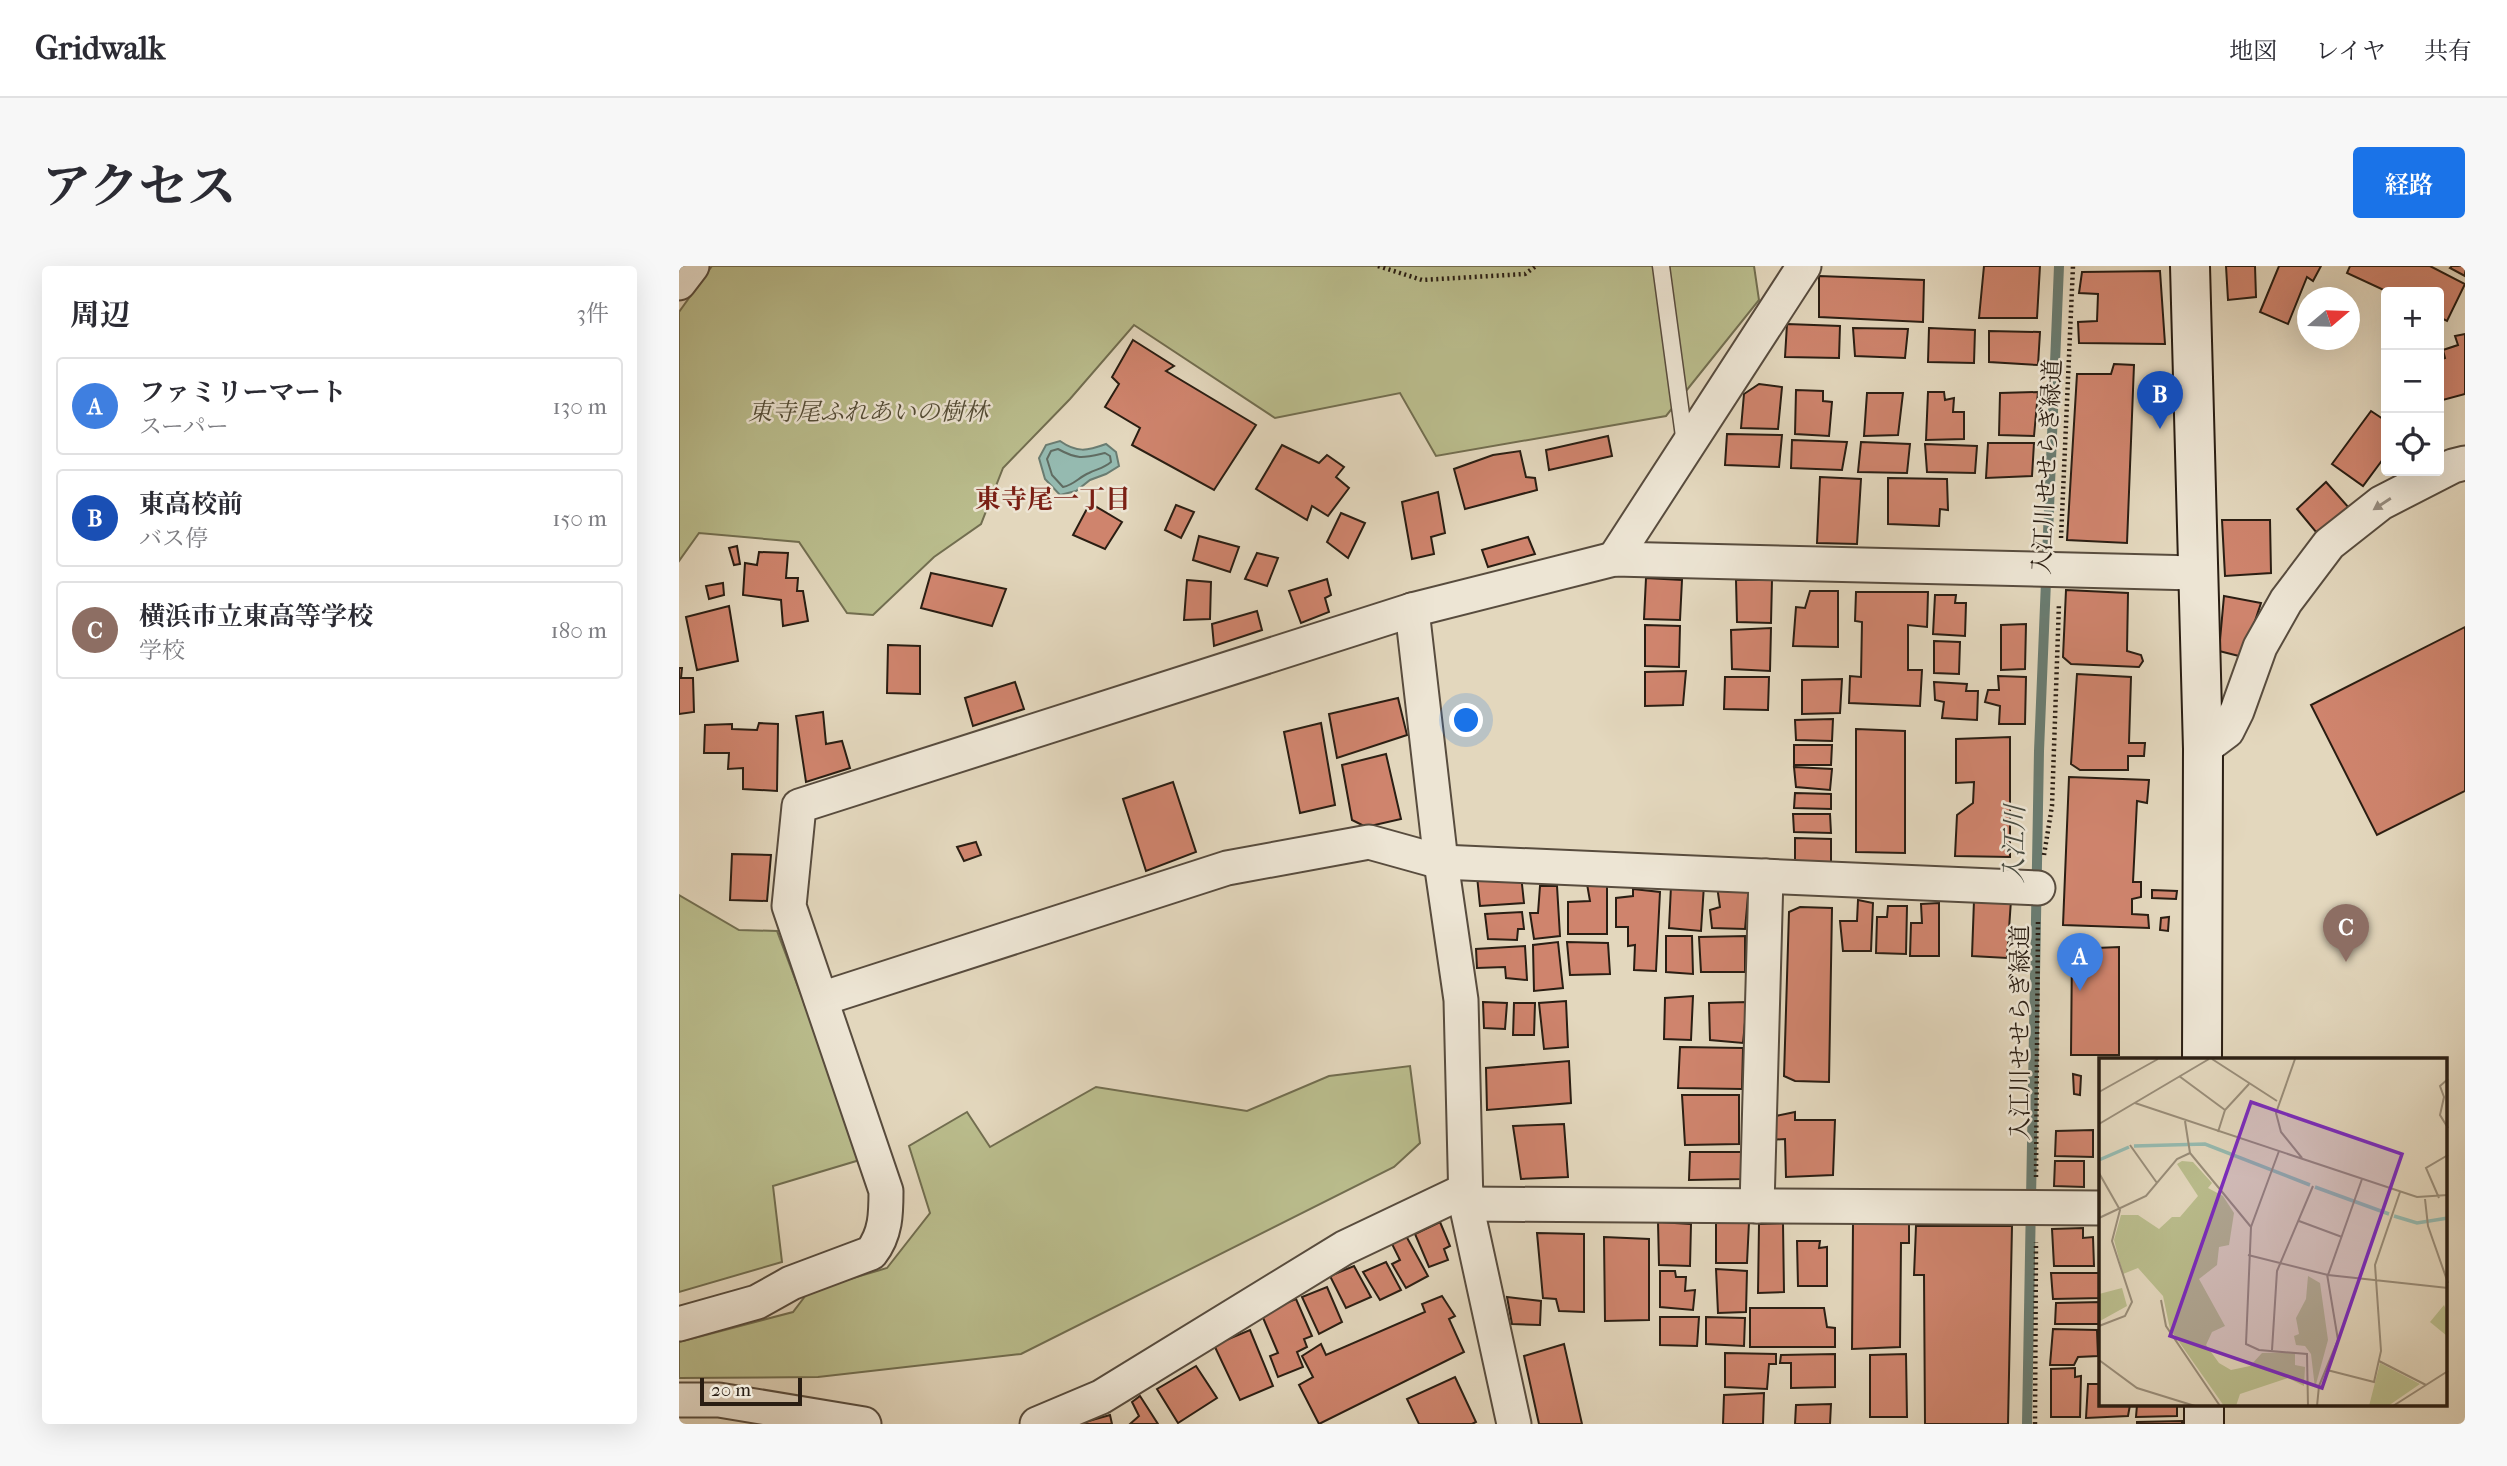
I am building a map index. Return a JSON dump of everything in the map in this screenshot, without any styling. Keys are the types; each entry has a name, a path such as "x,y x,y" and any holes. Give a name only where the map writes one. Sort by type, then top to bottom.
{"street":[{"path":"679,283 692,266"},
{"path":"1614,559 1804,266"},
{"path":"2189,266 2203,749 2202,1058"},
{"path":"2203,749 2227,731 2238,711 2260,648 2286,601 2329,544 2381,503 2453,466 2465,463"},
{"path":"679,1324 757,1301 791,1283 871,1253 878,1244 886,1219 886,1191 789,906 799,806 1412,610 1614,559 2196,573"},
{"path":"1412,610 1441,862 1461,1000 1466,1197 1514,1424"},
{"path":"821,999 1227,868 1369,842 1441,862 2038,888"},
{"path":"1757,1206 1766,876"},
{"path":"1037,1424 1101,1397 1344,1248 1466,1197 1757,1206 2099,1208"},
{"path":"679,1400 719,1400 811,1420 864,1424"},
{"path":"2203,1406 2204,1424"}],"lane":[{"path":"1661,266 1686,448"}],"path":[{"path":"1378,266 1422,280 1525,274 1536,266"},
{"name":"入江川せせらぎ緑道","path":"2035,1424 2038,888 2052,806 2073,266"}],"green space":[{"name":"東寺尾ふれあいの樹林","path":"712,266 1754,266 1759,300 1666,416 1436,456 1400,393 1275,418 1134,325 1070,399 1003,468 981,524 934,557 873,615 847,613 799,542 699,533 679,561 679,312"},
{"path":"679,895 739,930 777,931 863,1159 773,1186 782,1262 679,1292"},
{"path":"1410,1066 1420,1143 1394,1167 1021,1354 818,1377 679,1378 679,1342 793,1312 809,1291 887,1268 930,1213 909,1146 967,1112 990,1147 1096,1087 1247,1111 1329,1076"}],"water":[{"path":"1060,441 1082,450 1106,444 1116,452 1119,466 1090,480 1076,491 1060,495 1045,479 1039,458 1046,445"}],"building":[{"path":"1984,266 2040,266 2037,318 1979,318"},
{"path":"2226,266 2255,266 2256,297 2228,300"},
{"path":"2279,266 2321,266 2313,281 2307,277 2303,287 2297,287 2297,302 2288,324 2260,312"},
{"path":"2350,266 2430,266 2465,284 2447,321 2444,320 2444,287 2381,289 2347,273"},
{"path":"2465,266 2465,276 2450,268"},
{"path":"2160,271 2165,344 2079,343 2078,322 2097,321 2098,294 2079,293 2082,272"},
{"path":"1819,276 1924,280 1923,322 1819,317"},
{"path":"1787,324 1840,326 1839,358 1785,357"},
{"path":"1853,328 1908,329 1905,358 1855,356"},
{"path":"1929,328 1975,330 1974,363 1928,362"},
{"path":"1989,331 2040,332 2038,365 1989,362"},
{"path":"2465,334 2465,394 2444,400 2444,350 2458,345 2455,336"},
{"path":"1133,340 1174,366 1166,371 1256,425 1214,490 1132,445 1140,428 1105,407 1119,384 1112,377"},
{"path":"2114,364 2134,365 2127,543 2067,540 2077,374 2111,374"},
{"path":"1759,384 1782,387 1778,429 1741,428 1744,394"},
{"path":"1796,390 1823,391 1823,401 1832,402 1829,436 1795,434"},
{"path":"1928,392 1944,392 1945,400 1954,398 1953,412 1964,412 1964,439 1926,440"},
{"path":"2038,392 2034,436 1999,435 2000,393"},
{"path":"1867,393 1903,393 1898,435 1864,436"},
{"path":"2371,411 2381,418 2381,462 2363,486 2332,464"},
{"path":"1727,434 1782,435 1779,467 1725,465"},
{"path":"1608,436 1612,456 1549,470 1546,450"},
{"path":"1792,440 1847,442 1842,470 1791,468"},
{"path":"1861,442 1910,444 1907,473 1858,472"},
{"path":"1988,443 2034,443 2032,476 1986,478"},
{"path":"1925,444 1977,446 1975,473 1927,472"},
{"path":"1282,445 1319,463 1327,455 1344,467 1336,477 1349,488 1328,516 1312,506 1307,520 1256,489"},
{"path":"1520,451 1526,477 1535,478 1537,490 1465,509 1454,469 1493,455"},
{"path":"1820,477 1861,479 1857,544 1817,543"},
{"path":"1888,478 1947,479 1948,510 1940,509 1939,526 1888,524"},
{"path":"2326,482 2350,509 2316,532 2297,509"},
{"path":"1438,492 1445,533 1431,537 1434,554 1412,559 1402,502"},
{"path":"1090,503 1122,522 1105,549 1073,535"},
{"path":"1176,505 1194,512 1181,538 1165,530"},
{"path":"1341,513 1365,523 1348,558 1327,542"},
{"path":"2222,520 2270,520 2271,573 2225,576"},
{"path":"1199,536 1239,547 1230,572 1193,560"},
{"path":"1528,537 1535,554 1488,567 1482,550"},
{"path":"737,546 740,564 734,565 729,548"},
{"path":"759,552 788,553 786,578 798,578 797,591 803,591 808,621 783,626 781,600 743,595 745,563 757,565"},
{"path":"1257,553 1278,558 1267,586 1245,579"},
{"path":"931,573 1006,589 992,626 921,608"},
{"path":"1646,578 1682,580 1680,620 1644,619"},
{"path":"1327,579 1331,595 1325,598 1329,612 1301,623 1289,591"},
{"path":"1187,580 1211,582 1210,619 1184,620"},
{"path":"1736,580 1772,580 1771,623 1737,622"},
{"path":"723,583 724,595 709,599 706,586"},
{"path":"2066,590 2128,593 2127,651 2141,655 2143,661 2139,667 2071,664 2063,657"},
{"path":"1810,591 1838,591 1838,647 1793,646 1796,607 1805,608"},
{"path":"1856,592 1928,592 1927,627 1908,625 1908,670 1922,670 1920,706 1849,703 1850,676 1861,677 1862,622 1855,621"},
{"path":"1935,595 1956,595 1955,603 1966,603 1965,636 1933,634"},
{"path":"2224,596 2261,603 2243,657 2219,651"},
{"path":"729,606 738,661 697,670 686,617"},
{"path":"1257,611 1262,630 1214,646 1212,624"},
{"path":"2026,624 2025,669 2001,670 2001,625"},
{"path":"1645,625 1680,626 1679,667 1645,666"},
{"path":"2465,627 2465,791 2377,835 2311,705"},
{"path":"1771,628 1770,671 1732,669 1731,630"},
{"path":"1934,641 1960,642 1959,674 1934,673"},
{"path":"888,645 920,646 920,694 887,693"},
{"path":"679,668 682,668 681,678 693,678 694,712 679,714"},
{"path":"1686,671 1683,705 1645,706 1645,672"},
{"path":"2077,674 2131,677 2129,743 2145,743 2144,756 2128,756 2128,770 2080,770 2071,764"},
{"path":"1998,676 2026,677 2025,724 1999,724 2000,706 1985,702 1988,690 1999,690"},
{"path":"1725,677 1769,677 1768,710 1724,709"},
{"path":"1842,679 1840,713 1802,714 1802,680"},
{"path":"1015,682 1024,709 973,726 965,698"},
{"path":"1934,682 1967,684 1966,691 1978,691 1977,720 1942,718 1944,702 1935,700"},
{"path":"1398,698 1407,735 1337,758 1329,714"},
{"path":"823,712 826,744 842,741 850,768 806,782 796,716"},
{"path":"1833,719 1832,741 1796,740 1795,720"},
{"path":"759,723 778,724 777,791 743,789 743,768 728,769 729,753 704,753 705,725 732,724 732,729 757,730"},
{"path":"1321,723 1335,805 1300,813 1284,732"},
{"path":"1856,729 1905,731 1905,853 1856,852"},
{"path":"2010,737 2010,857 1955,856 1957,815 1973,803 1974,782 1956,783 1956,739"},
{"path":"1794,745 1832,745 1831,765 1794,765"},
{"path":"1386,754 1401,819 1366,827 1352,820 1342,765"},
{"path":"1794,767 1832,769 1830,790 1796,787"},
{"path":"2069,777 2149,780 2147,803 2137,801 2133,882 2141,882 2141,897 2132,899 2132,914 2148,915 2149,928 2063,925"},
{"path":"1173,782 1196,852 1146,871 1123,799"},
{"path":"1795,793 1831,794 1831,809 1794,808"},
{"path":"1793,814 1830,814 1831,833 1794,832"},
{"path":"1795,838 1831,839 1831,863 1795,861"},
{"path":"976,842 981,855 964,861 957,847"},
{"path":"732,854 771,855 767,901 730,900"},
{"path":"1521,875 1524,903 1480,906 1477,876"},
{"path":"1587,884 1607,884 1607,934 1568,934 1568,902 1590,901"},
{"path":"1704,885 1701,931 1669,928 1671,886"},
{"path":"1749,885 1745,929 1712,928 1710,910 1720,907 1717,886"},
{"path":"1540,886 1557,886 1560,936 1534,939 1530,913 1538,913"},
{"path":"1633,889 1660,892 1656,971 1634,970 1635,945 1628,946 1628,927 1616,927 1616,898 1633,896"},
{"path":"2152,890 2177,891 2176,899 2152,898"},
{"path":"1858,900 1873,903 1871,951 1843,951 1840,921 1857,921"},
{"path":"1974,900 2011,900 2007,958 1972,956"},
{"path":"1939,903 1939,956 1910,956 1911,923 1922,923 1921,904"},
{"path":"1888,906 1907,906 1906,954 1876,953 1877,917 1887,917"},
{"path":"1800,907 1832,908 1829,1082 1795,1081 1784,1076 1789,912"},
{"path":"1522,912 1524,929 1518,929 1517,940 1488,939 1485,914"},
{"path":"2169,917 2168,931 2160,930 2161,918"},
{"path":"1666,936 1692,936 1693,974 1666,972"},
{"path":"1745,936 1745,972 1701,972 1699,937"},
{"path":"1558,942 1563,988 1534,991 1533,945"},
{"path":"1567,942 1608,943 1610,974 1570,975"},
{"path":"1525,946 1527,980 1506,978 1505,967 1477,968 1476,949"},
{"path":"2119,947 2119,1055 2071,1055 2072,949"},
{"path":"1693,996 1691,1040 1664,1039 1665,998"},
{"path":"1566,1001 1568,1047 1544,1049 1539,1003"},
{"path":"1483,1002 1507,1003 1505,1029 1484,1028"},
{"path":"1747,1002 1743,1043 1710,1040 1709,1003"},
{"path":"1514,1003 1535,1003 1534,1035 1513,1035"},
{"path":"1680,1047 1743,1048 1742,1089 1678,1088"},
{"path":"1569,1061 1571,1103 1487,1110 1486,1068"},
{"path":"2073,1074 2081,1076 2080,1095 2074,1094"},
{"path":"1682,1095 1739,1095 1739,1144 1685,1145"},
{"path":"1795,1112 1795,1120 1835,1120 1833,1175 1786,1177 1785,1139 1771,1140 1771,1117"},
{"path":"1564,1124 1568,1177 1521,1179 1513,1126"},
{"path":"2093,1130 2093,1157 2055,1156 2056,1131"},
{"path":"1690,1152 1746,1152 1744,1179 1689,1180"},
{"path":"2055,1161 2084,1161 2084,1187 2054,1186"},
{"path":"1716,1221 1749,1222 1747,1263 1716,1263"},
{"path":"1440,1222 1450,1246 1444,1249 1448,1260 1429,1267 1415,1234"},
{"path":"1658,1222 1691,1224 1690,1266 1659,1265"},
{"path":"1853,1222 1909,1223 1909,1243 1901,1243 1900,1347 1852,1349"},
{"path":"1783,1223 1784,1292 1758,1293 1759,1224"},
{"path":"1916,1226 2012,1226 2008,1424 1925,1424 1924,1275 1914,1275"},
{"path":"2083,1228 2083,1238 2093,1237 2094,1266 2054,1266 2052,1229"},
{"path":"1537,1233 1584,1234 1584,1312 1559,1311 1556,1299 1543,1298"},
{"path":"1405,1234 1428,1276 1406,1288 1392,1264 1400,1260 1391,1242"},
{"path":"1604,1237 1649,1239 1649,1320 1605,1321"},
{"path":"1797,1241 1820,1241 1819,1248 1827,1247 1827,1286 1798,1286"},
{"path":"1386,1262 1401,1290 1380,1300 1363,1272"},
{"path":"1354,1266 1371,1297 1346,1308 1330,1276"},
{"path":"1716,1269 1747,1271 1746,1312 1718,1313"},
{"path":"1660,1271 1675,1271 1676,1277 1686,1277 1685,1291 1695,1290 1693,1310 1660,1307"},
{"path":"2051,1273 2099,1273 2099,1298 2053,1299"},
{"path":"1327,1287 1342,1322 1319,1334 1302,1297"},
{"path":"1442,1296 1455,1316 1449,1319 1464,1352 1319,1424 1299,1385 1313,1377 1302,1356 1321,1344 1326,1355 1425,1312 1422,1304"},
{"path":"1507,1297 1541,1301 1540,1325 1512,1324"},
{"path":"1296,1299 1312,1336 1304,1339 1307,1347 1297,1352 1303,1367 1278,1377 1270,1356 1278,1353 1261,1313"},
{"path":"2099,1302 2099,1324 2055,1324 2056,1303"},
{"path":"1750,1308 1824,1308 1827,1327 1835,1328 1835,1347 1750,1347"},
{"path":"1660,1317 1699,1317 1697,1346 1660,1345"},
{"path":"1706,1317 1745,1318 1744,1346 1706,1344"},
{"path":"2053,1329 2097,1330 2098,1356 2078,1357 2074,1365 2050,1365"},
{"path":"1250,1330 1273,1386 1240,1400 1214,1345"},
{"path":"1564,1344 1582,1424 1539,1424 1524,1356"},
{"path":"1725,1353 1776,1354 1776,1364 1769,1364 1767,1389 1725,1387"},
{"path":"1835,1354 1835,1387 1791,1388 1791,1363 1780,1363 1781,1355"},
{"path":"1906,1354 1907,1417 1870,1417 1870,1355"},
{"path":"1196,1366 1217,1398 1178,1423 1157,1389"},
{"path":"2075,1368 2075,1377 2081,1376 2080,1417 2051,1417 2051,1369"},
{"path":"1455,1377 1476,1422 1419,1424 1407,1399"},
{"path":"2088,1384 2099,1384 2099,1406 2130,1406 2128,1416 2086,1418"},
{"path":"1764,1393 1763,1424 1723,1424 1724,1395"},
{"path":"1140,1396 1158,1424 1130,1424 1139,1416 1132,1402"},
{"path":"1831,1404 1830,1424 1795,1424 1796,1405"},
{"path":"2137,1406 2177,1406 2177,1416 2136,1417"},
{"path":"1110,1415 1112,1424 1078,1424"},
{"path":"2182,1421 2182,1424 2137,1424 2137,1422"}],"waterway":[{"name":"入江川","path":"2027,1424 2039,751 2059,266"}],"place":[{"name":"東高校前","path":"2160,429"},
{"name":"横浜市立東高等学校","path":"2346,962"},
{"name":"ファミリーマート","path":"2080,991"}],"district":[{"name":"東寺尾一丁目","path":"1053,499"}]}
